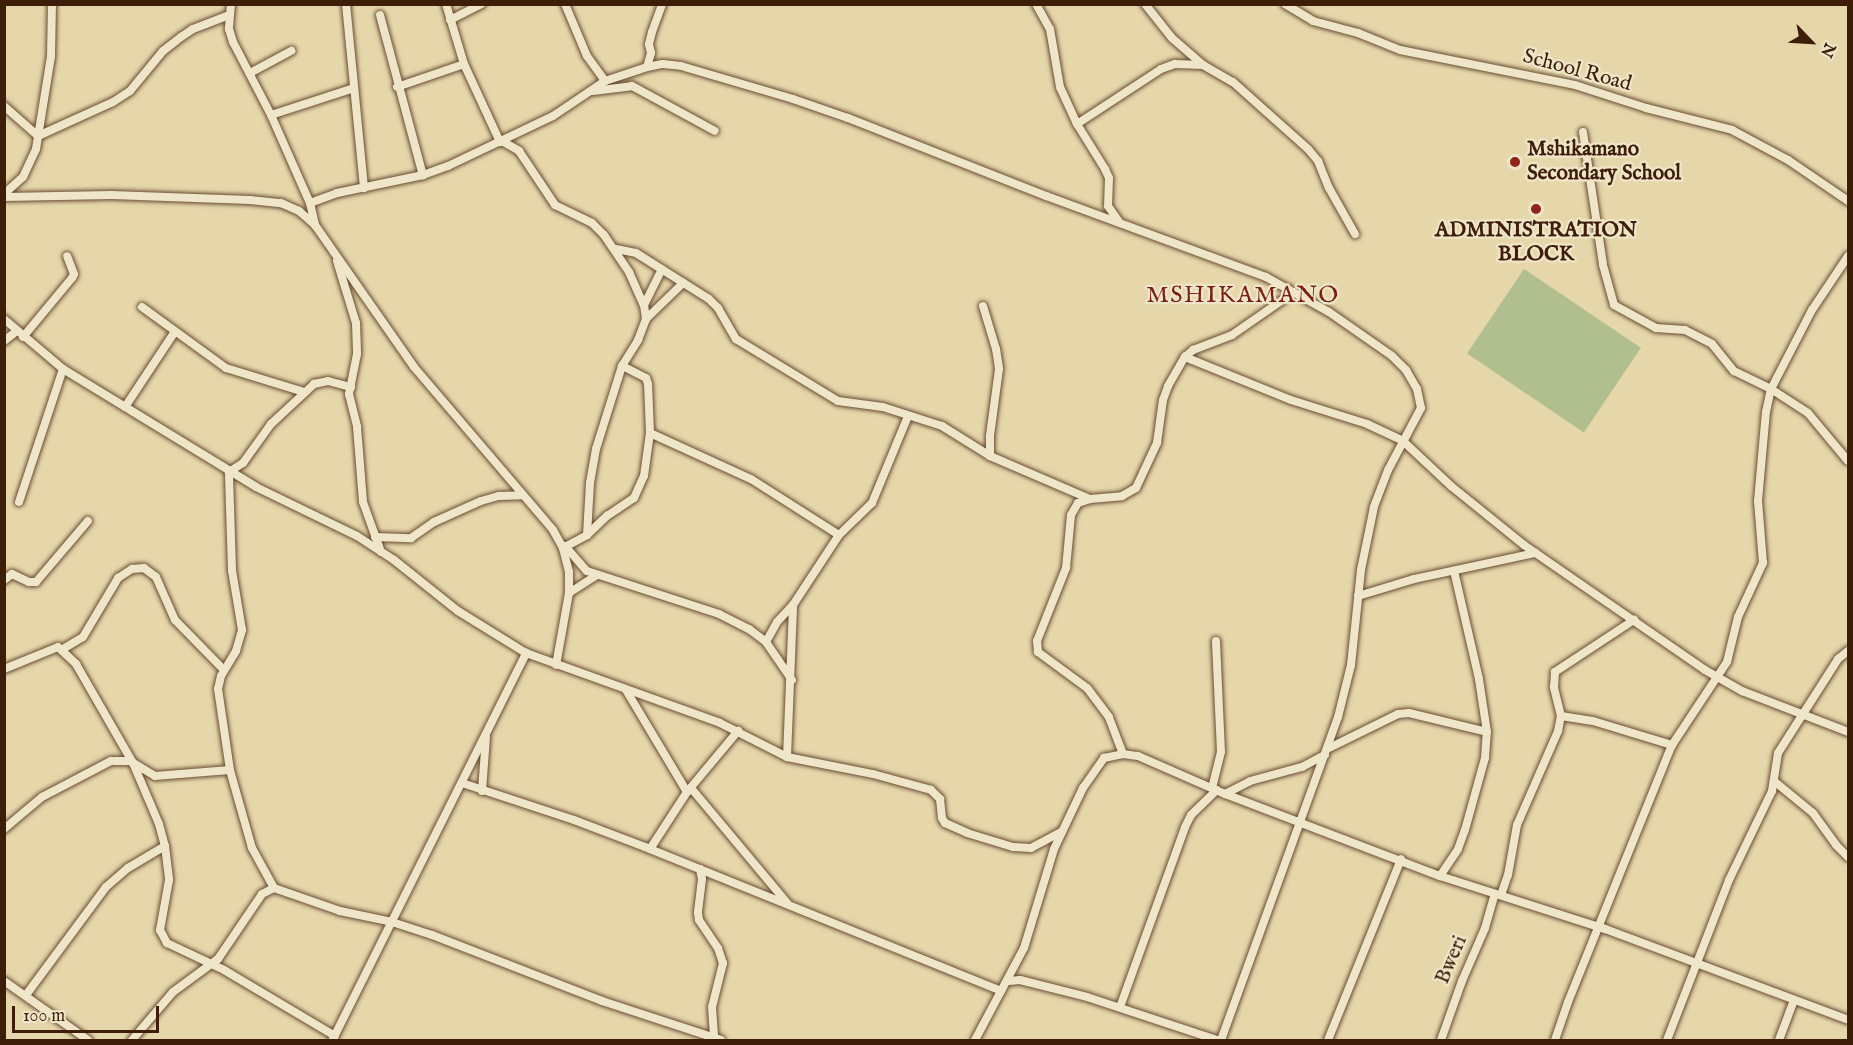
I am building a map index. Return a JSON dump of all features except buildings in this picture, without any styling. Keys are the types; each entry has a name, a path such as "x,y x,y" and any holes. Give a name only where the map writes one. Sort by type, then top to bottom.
{"street":[{"path":"4,195 16,186 29,168 38,136 51,56 52,4"},
{"path":"231,4 229,15 233,42 271,115 310,203 315,225"},
{"path":"346,4 364,188"},
{"path":"446,4 464,64 501,141 519,151 555,205 592,223 616,249 644,305 646,319"},
{"path":"450,20 482,4"},
{"path":"565,4 587,56 605,81"},
{"path":"647,67 651,53 652,32 662,4"},
{"path":"1036,4 1050,29 1060,87 1077,124 1105,169 1108,178 1108,206 1119,222"},
{"path":"1145,4 1167,33 1203,65 1233,82 1308,149 1318,161 1329,188 1355,234"},
{"name":"School Road","path":"1285,4 1313,21 1358,33 1400,50 1575,85 1646,108 1732,130 1788,160 1848,201"},
{"path":"38,136 114,102 130,91 163,51 181,37 193,29 229,15"},
{"path":"380,15 423,175"},
{"path":"250,73 291,51"},
{"path":"398,87 464,64"},
{"path":"310,203 337,193 423,175 554,116 605,81 647,67 663,64 681,66 793,99 1266,277 1353,328 1392,356 1406,370 1417,389 1421,408 1403,441 1374,507 1358,596 1351,665 1326,752 1219,1041 1120,1007 1020,980 1008,981"},
{"path":"1077,124 1161,69 1175,64 1203,65"},
{"path":"587,92 632,86 715,131"},
{"path":"271,115 354,88"},
{"path":"4,106 38,136"},
{"path":"1583,132 1605,275 1614,305 1656,328 1685,330 1717,347 1734,371 1771,389 1808,412 1848,461"},
{"path":"4,195 112,195 249,200 280,203 299,211 315,225 414,367 553,530 581,567 597,575 720,614 749,629 766,642 792,680"},
{"path":"616,249 636,253 683,283 718,308 736,339 838,401 883,407 952,431 990,456 1090,499"},
{"path":"335,254 356,323 357,354 350,394 357,427 363,502 381,552"},
{"path":"4,341 20,334 72,278 74,274 67,256"},
{"path":"1555,1041 1568,1002 1672,745 1719,678 1727,662 1740,611 1763,563 1758,501 1766,412 1771,389 1812,310 1848,256"},
{"path":"644,305 662,269"},
{"path":"587,535 590,483 596,449 622,366 638,340 646,319 683,283"},
{"path":"1123,754 1108,717 1087,688 1038,652 1037,641 1066,568 1071,515 1078,502 1122,496 1136,488 1157,442 1163,400 1168,386 1185,357 1193,350 1232,335 1294,292"},
{"path":"983,306 996,349 999,369 990,435 990,456"},
{"path":"142,307 174,333 226,368 304,392"},
{"path":"4,319 63,369 229,472 357,536 458,611 526,653 738,731 787,757 841,767 922,787 940,799 945,824 1013,847 1031,848 1061,832"},
{"path":"125,407 174,333"},
{"path":"1185,357 1291,400 1367,424 1403,441 1473,504 1535,553 1719,678 1848,732"},
{"path":"564,547 587,535 608,516 634,498 644,476 650,433 648,381 622,366"},
{"path":"19,502 63,369"},
{"path":"229,472 243,463 267,429 304,392 320,381 351,387"},
{"path":"766,642 777,622 794,605 839,536 872,503 908,416"},
{"path":"650,433 751,479 839,536"},
{"path":"229,472 232,570 242,630 236,651 224,670 218,689 230,770 252,848 274,888 340,910 392,922 485,954 602,1001 717,1039"},
{"path":"375,537 411,538 434,522 481,501 499,496 523,495"},
{"path":"4,580 12,574 29,582 36,582 88,521"},
{"path":"556,665 569,593 569,572 564,547"},
{"path":"1358,596 1414,579 1504,557 1535,553"},
{"path":"4,669 52,648 63,649 83,637 118,578 132,569 144,568 156,577 175,620 224,670"},
{"path":"1440,876 1458,849 1468,821 1485,758 1487,732 1479,679 1454,571"},
{"path":"569,593 597,575"},
{"path":"787,757 794,605"},
{"path":"1634,620 1558,669 1554,681 1561,716 1593,721 1672,745"},
{"path":"1216,640 1221,752 1218,791"},
{"path":"63,649 76,664 133,763 165,846 170,880 161,933 173,947 211,964 283,1004 334,1039 526,653"},
{"path":"1667,1041 1695,963 1729,880 1768,800 1774,781 1778,753 1838,659 1848,651"},
{"path":"625,689 689,790 788,904"},
{"path":"1120,1007 1185,827 1191,815 1218,791 1302,767 1398,714 1409,713 1487,732"},
{"name":"Bweri","path":"1441,1041 1462,981 1508,875 1517,825 1558,731 1561,716"},
{"path":"482,791 486,730"},
{"path":"650,849 689,790 738,731"},
{"path":"975,1041 1008,981 1030,932 1046,872 1061,832 1095,767 1111,754 1138,756 1218,791 1401,859 1440,876 1600,927 1848,1020"},
{"path":"4,829 24,811 76,778 111,761 133,763 155,776 230,770"},
{"path":"1774,781 1813,813 1836,845 1848,856"},
{"path":"462,783 574,820 650,849 1001,991"},
{"path":"26,995 106,887 128,868 165,846"},
{"path":"1328,1041 1401,859"},
{"path":"700,869 702,887 698,913 702,926 718,948 723,963 712,1006 711,1028 717,1039"},
{"path":"132,1041 173,992 211,964 229,945 262,894 274,888"},
{"path":"4,981 88,1041"},
{"path":"1779,1041 1794,1000"}],"green space":[{"path":"1524,269 1641,348 1584,432 1467,354"}],"place":[{"name":"Mshikamano Secondary School","path":"1515,162"},
{"name":"ADMINISTRATION BLOCK","path":"1536,209"}],"district":[{"name":"MSHIKAMANO","path":"1243,296"}]}
